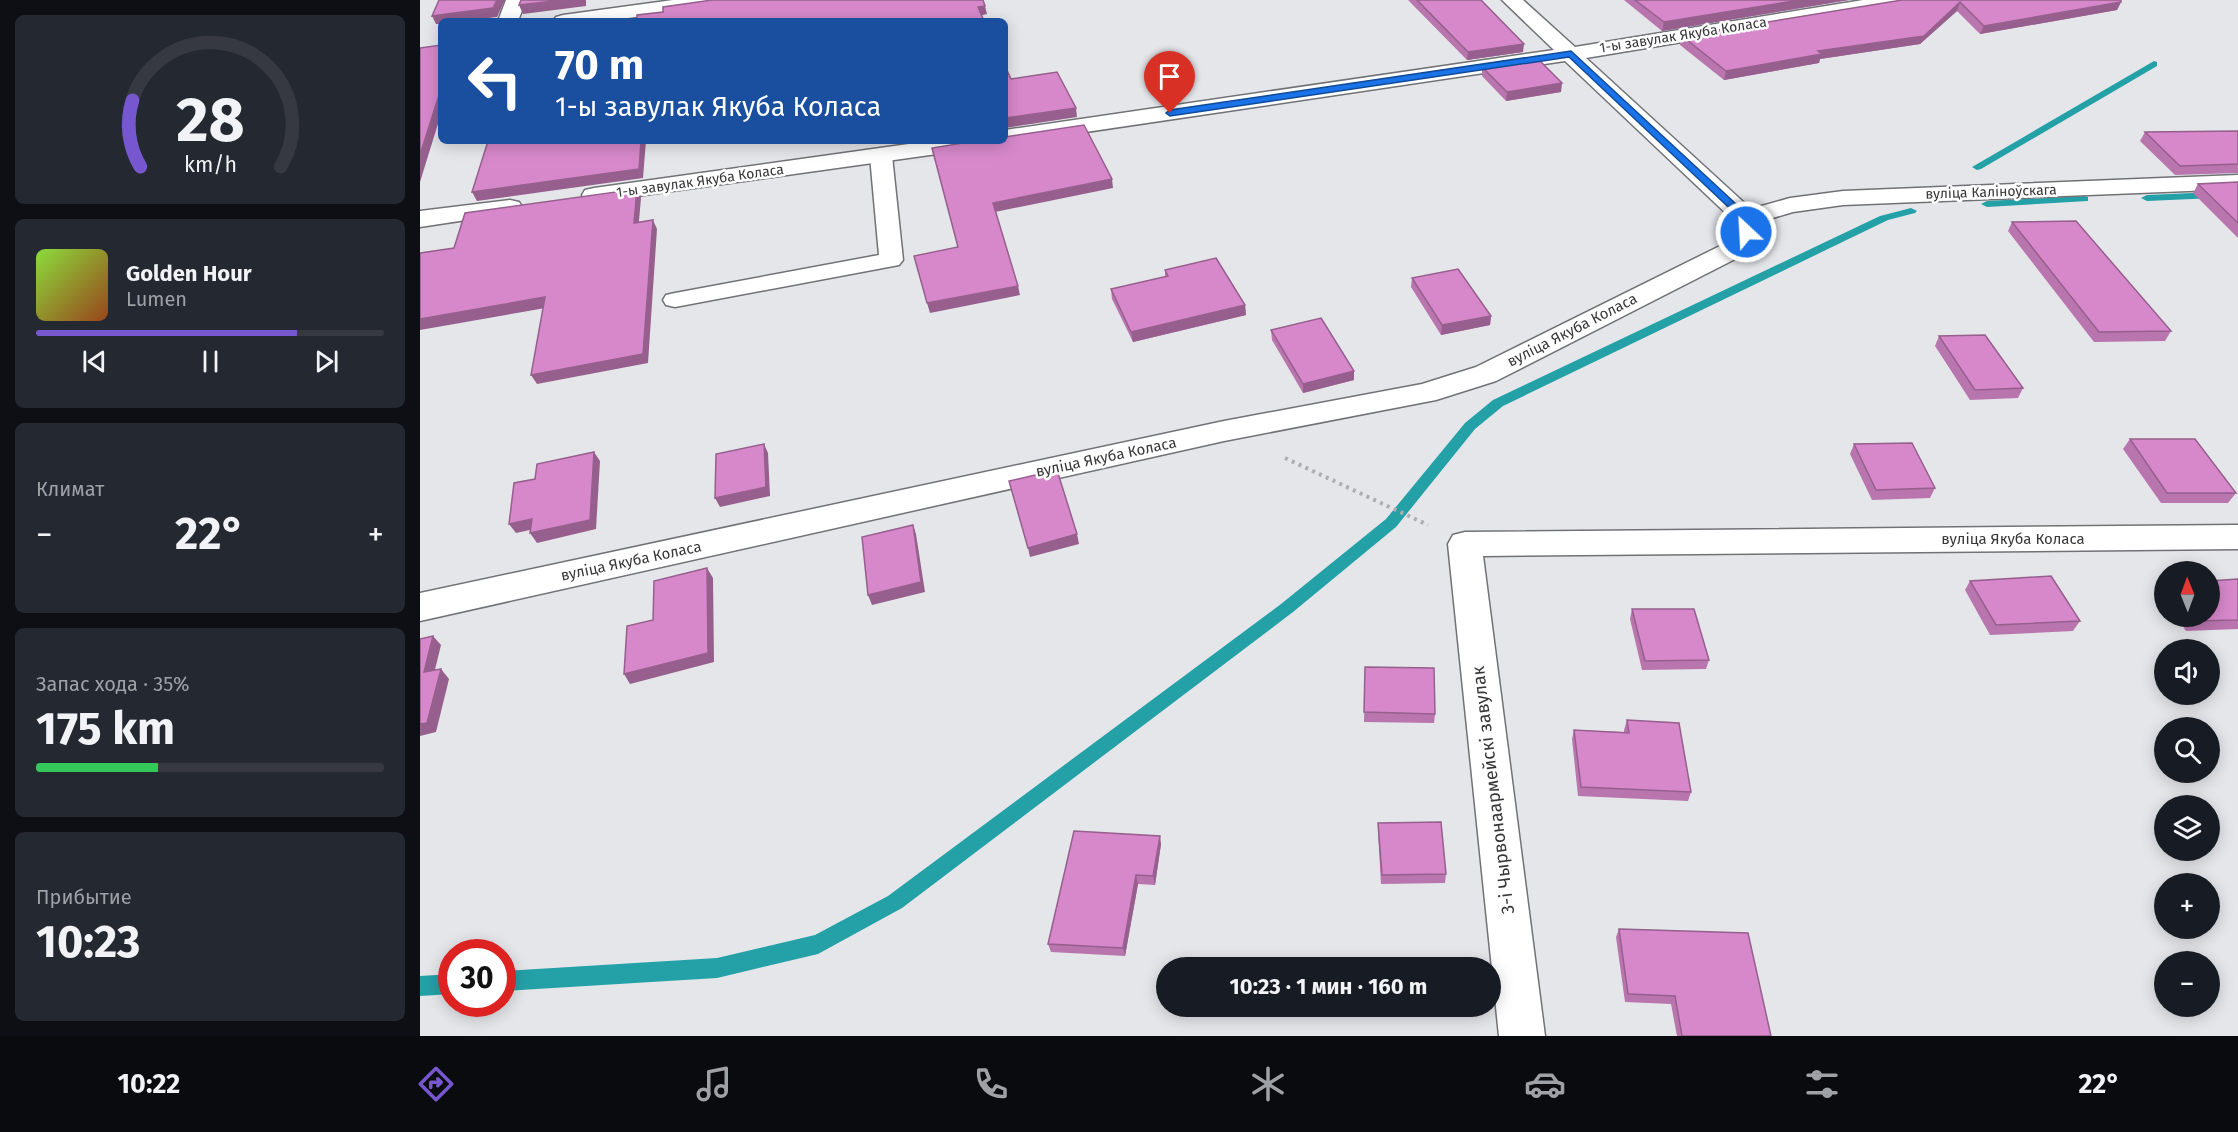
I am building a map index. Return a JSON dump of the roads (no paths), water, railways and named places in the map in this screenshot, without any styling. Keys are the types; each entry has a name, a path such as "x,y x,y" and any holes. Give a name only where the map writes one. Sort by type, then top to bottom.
{"street":[{"path":"509,18 516,0"},
{"path":"585,18 716,0"},
{"path":"1512,0 1746,218"},
{"name":"1-ы завулак Якуба Коласа","path":"1008,137 1571,54 1899,0"},
{"name":"1-ы завулак Якуба Коласа","path":"574,198 960,144"},
{"name":"вуліца Каліноўскага","path":"1746,218 1790,205 1843,198 2238,182"},
{"path":"420,219 538,203"},
{"name":"вуліца Якуба Коласа","path":"420,607 1224,431 1425,393 1486,374 1736,248 1746,232 1746,218"},
{"name":"вуліца Якуба Коласа","path":"1465,544 2238,537"},
{"name":"3-і Чырвонаармейскі завулак","path":"1465,544 1522,1036"}],"lane":[{"path":"675,300 891,260 881,156"}],"waterway":[{"path":"1977,167 2154,64"},
{"path":"2147,198 2238,194"},
{"path":"1987,204 2084,199"},
{"path":"516,980 717,968 818,944 895,902 1287,608 1391,523 1470,426 1498,403 1884,218 1911,211"},
{"path":"420,986 438,985"}]}
